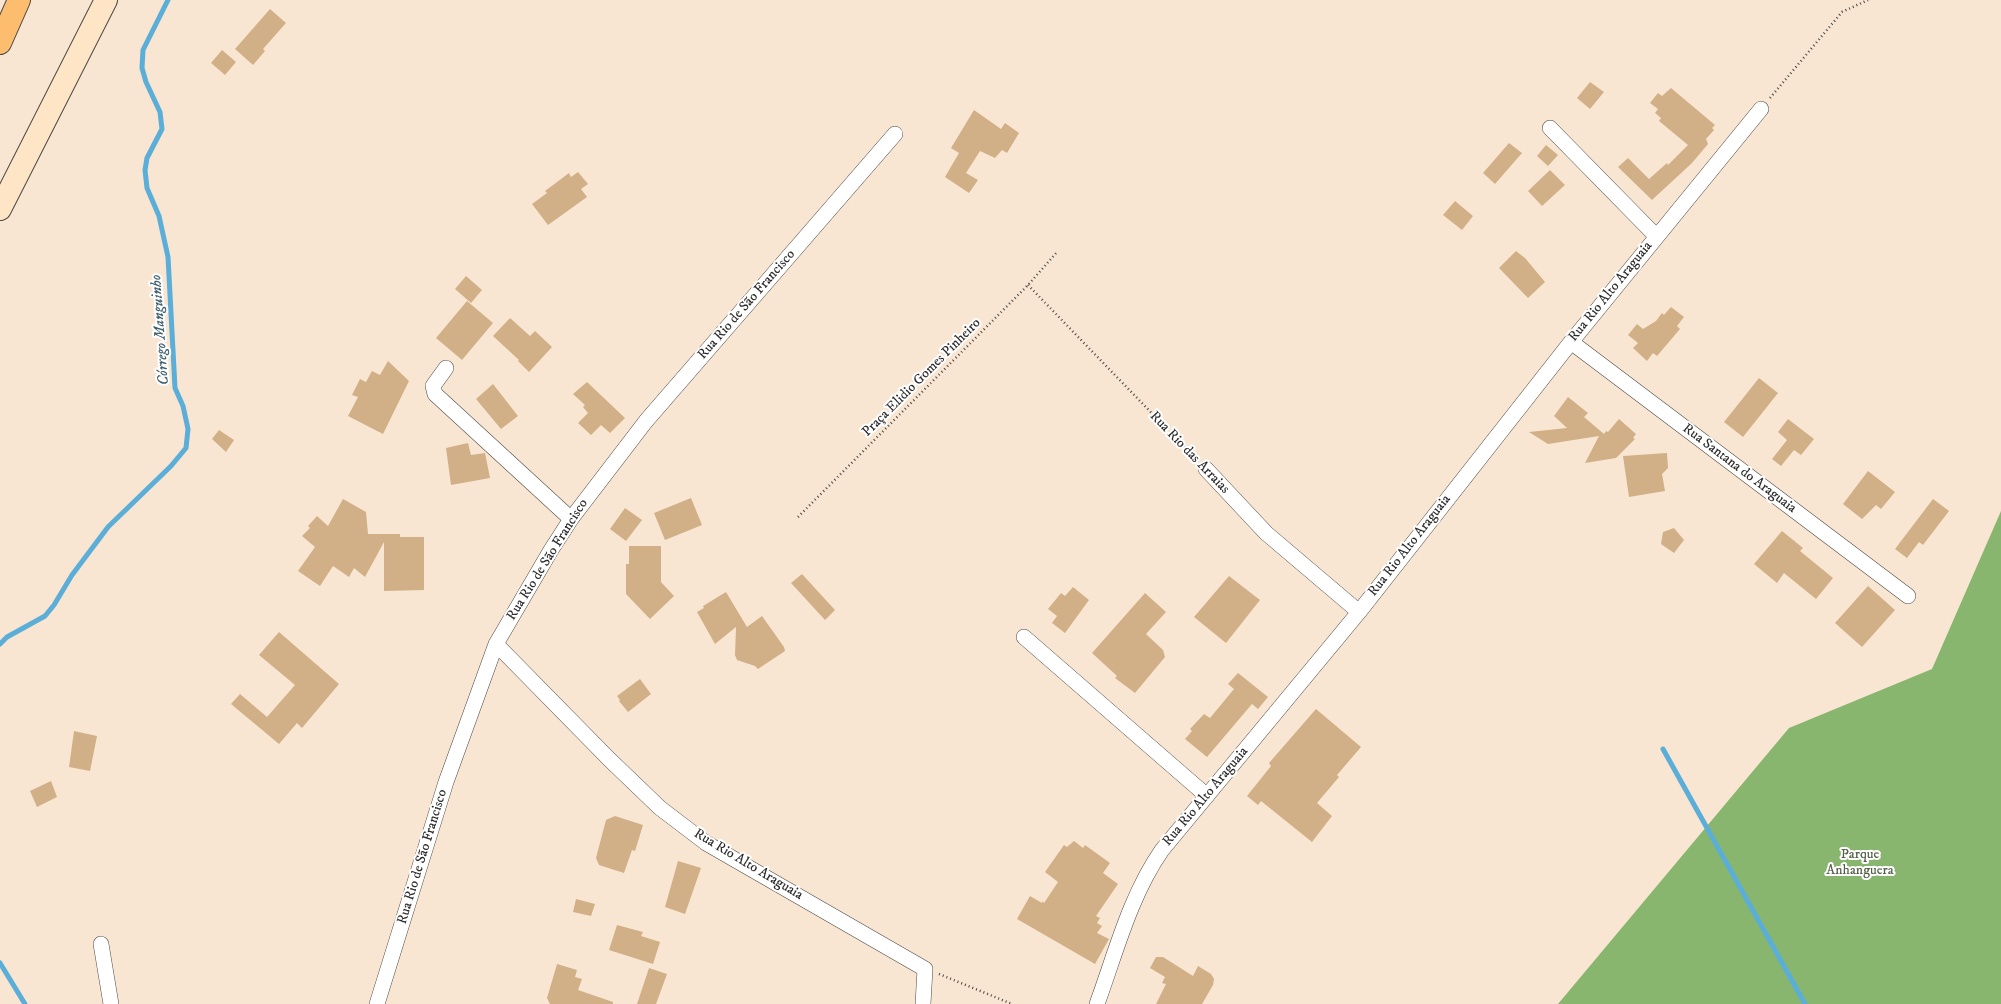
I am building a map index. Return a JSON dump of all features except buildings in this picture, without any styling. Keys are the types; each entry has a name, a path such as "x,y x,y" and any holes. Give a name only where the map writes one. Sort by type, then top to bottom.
{"highway":[{"path":"0,43 19,0"}],"main road":[{"path":"0,209 106,0"}],"street":[{"name":"Rua Rio Alto Araguaia","path":"1097,1004 1136,896 1147,872 1162,850 1359,612 1571,342 1761,109"},
{"path":"1550,128 1656,236"},
{"name":"Rua Rio de São Francisco","path":"377,1004 446,782 496,644 571,519 646,421 895,134"},
{"name":"Rua Santana do Araguaia","path":"1571,342 1908,596"},
{"path":"446,368 434,386 435,394 571,519"},
{"name":"Rua Rio das Arraias","path":"1206,469 1266,533 1359,612"},
{"path":"1024,637 1207,796"},
{"name":"Rua Rio Alto Araguaia","path":"496,644 609,759 654,802 701,838 925,969"},
{"path":"101,944 111,1004"},
{"path":"923,1004 925,969"}],"path":[{"path":"1761,109 1842,12 1868,0"},
{"name":"Praça Elidio Gomes Pinheiro","path":"798,517 1028,285 1058,252"},
{"name":"Rua Rio das Arraias","path":"1028,285 1206,469"},
{"path":"925,969 1012,1004"}],"green space":[{"name":"Parque Anhanguera","path":"2001,511 2001,1004 1558,1004 1789,728 1932,669"}],"waterway":[{"name":"Córrego Manguinho","path":"0,644 7,637 45,616 54,605 72,575 108,527 171,466 186,448 188,429 183,406 175,388 168,257 159,216 147,188 145,170 147,158 162,129 160,112 146,82 142,68 143,50 168,0"},
{"path":"1663,749 1805,1004"},
{"name":"Córrego Manguinho","path":"0,963 25,1004"}]}
